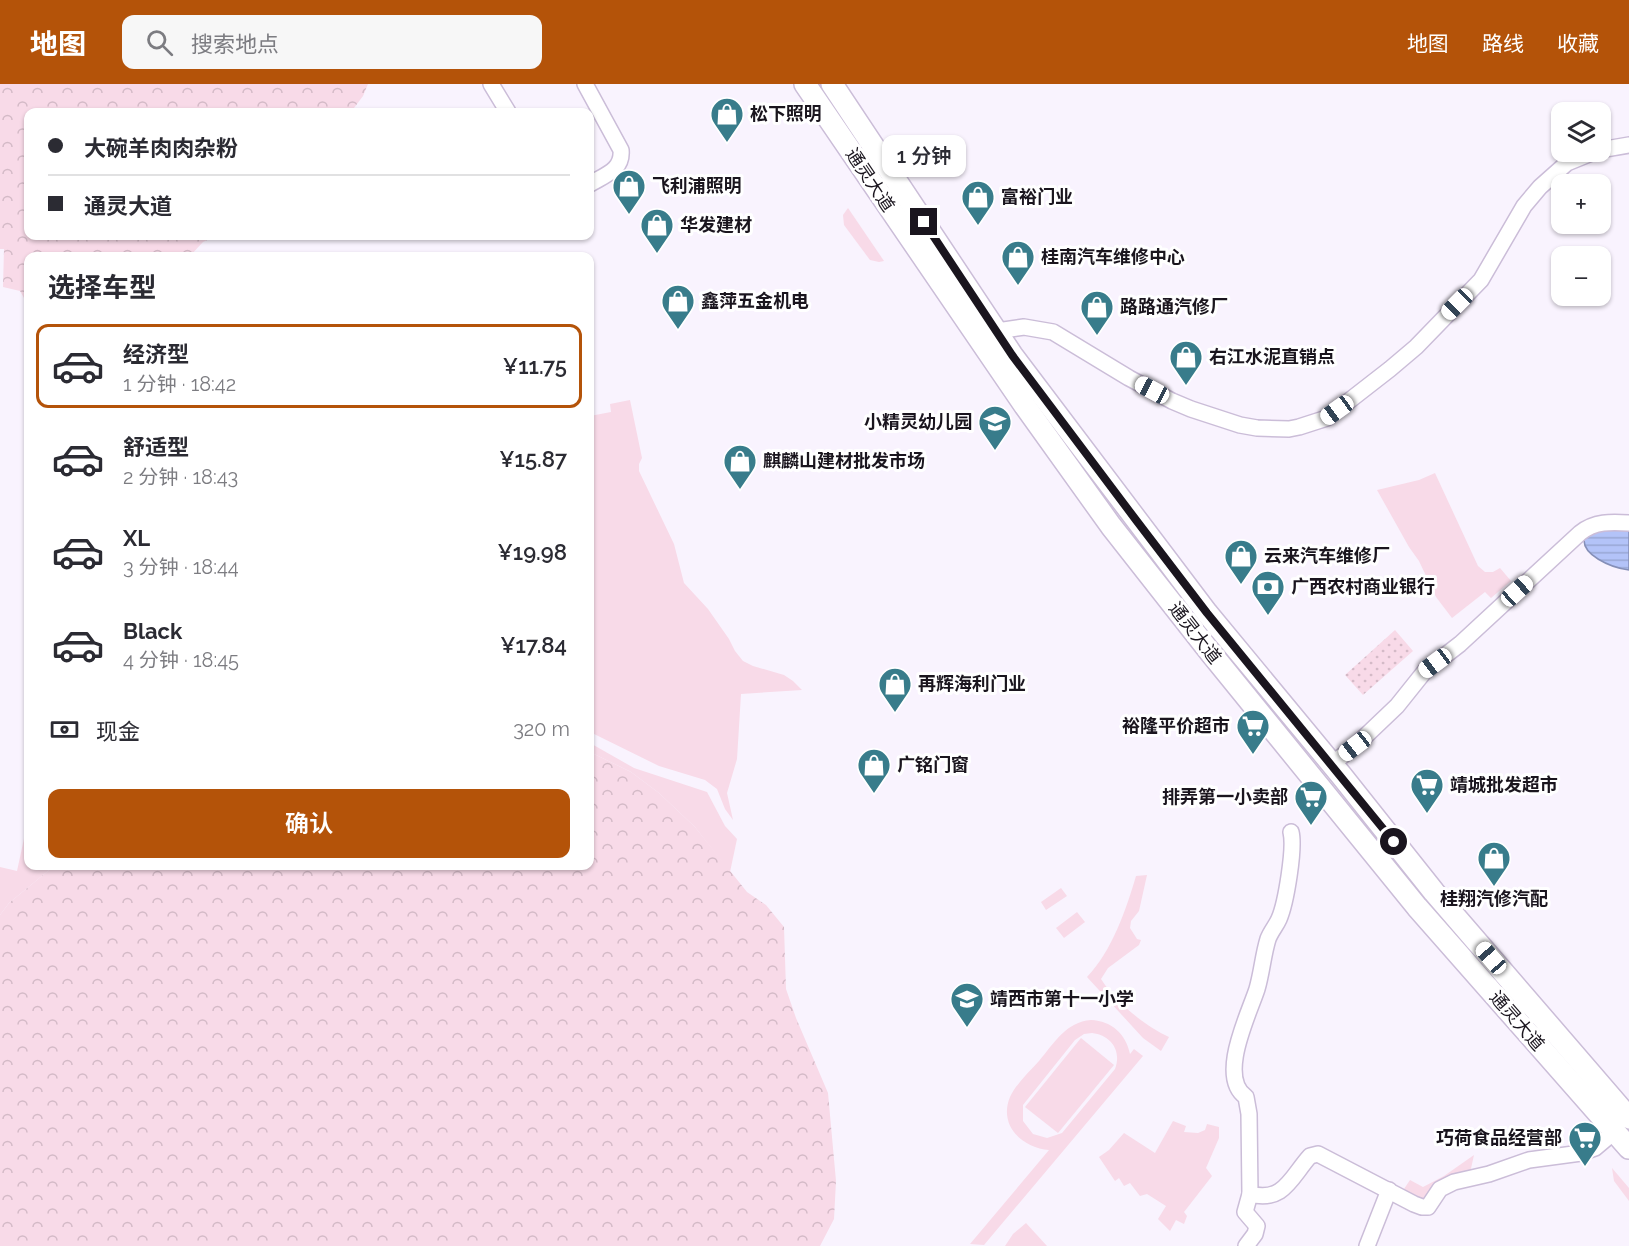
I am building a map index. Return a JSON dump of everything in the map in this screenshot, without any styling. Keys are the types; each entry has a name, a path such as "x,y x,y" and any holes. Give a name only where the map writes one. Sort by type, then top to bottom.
{"main road":[{"name":"通灵大道","path":"805,84 1024,406 1111,526 1410,898 1622,1125"},
{"name":"通灵大道","path":"832,84 1039,392 1207,613 1332,764 1622,1125 1629,1148"}],"street":[{"path":"491,84 505,108"},
{"path":"585,84 621,150 620,164 616,169 594,182"},
{"path":"1611,148 1629,145"},
{"path":"997,331 1024,327 1053,332 1172,401 1240,425 1273,430 1299,427 1327,418 1416,347 1481,280 1524,206 1540,187 1569,162"},
{"path":"1332,764 1355,746 1397,706 1425,670 1460,644 1580,533 1590,525 1629,523"},
{"path":"1246,1246 1255,1234 1257,1226 1245,1212 1250,1194 1248,1104 1246,1097 1236,1087 1236,1044 1257,987 1269,936 1282,911 1292,850 1291,832"},
{"path":"1250,1194 1269,1196 1280,1191 1292,1181 1313,1154 1325,1156 1352,1173 1422,1207 1428,1207 1435,1195 1454,1182 1489,1174 1528,1160 1581,1153 1595,1148 1622,1125"},
{"path":"1367,1246 1389,1190"}],"green space":[{"path":"0,84 368,84 354,108 24,108 24,240 207,240 194,252 24,252 24,298 20,291 3,287 4,249 0,249"},
{"path":"848,208 884,261 870,260 844,225 843,215"},
{"path":"630,400 642,458 639,471 674,544 684,583 708,609 743,661 784,675 802,690 741,694 737,759 727,793 733,820 725,809 717,789 705,780 659,766 594,734 594,415 611,412 610,404"},
{"path":"1435,473 1478,566 1485,572 1493,572 1500,568 1511,581 1491,598 1485,592 1452,618 1436,597 1419,561 1377,490 1419,480"},
{"path":"1395,630 1413,651 1363,695 1345,675"},
{"path":"594,745 634,768 707,792 725,826 737,839 730,872 695,827 659,793 631,772 594,754"},
{"path":"594,754 631,772 659,793 695,827 747,892 766,905 784,927 786,989 828,1093 836,1181 834,1219 820,1246 0,1246 0,915 9,903 49,870 594,870"},
{"path":"24,839 24,870 49,870 9,903 0,915 0,867 17,871"},
{"path":"1147,875 1139,911 1131,921 1130,928 1137,939 1141,940 1139,945 1108,968 1101,979 1114,996 1131,1012 1150,1027 1169,1037 1161,1051 1143,1038 1087,977 1111,943 1123,916 1136,876"},
{"path":"1061,888 1067,896 1046,910 1041,902"},
{"path":"1077,912 1085,922 1064,938 1056,928"},
{"path":"1099,1021 1112,1026 1125,1040 1130,1054 1134,1049 1143,1056 984,1245 970,1244 1049,1150 1030,1145 1015,1134 1007,1117 1010,1097 1055,1041 1068,1029 1082,1022","holes":["1084,1034 1099,1034 1105,1037 1116,1050 1115,1069 1062,1133 1047,1138 1033,1134 1023,1121 1023,1105 1075,1040"]},
{"path":"1081,1038 1114,1065 1058,1133 1025,1107"},
{"path":"1173,1121 1186,1126 1184,1132 1198,1133 1205,1130 1207,1124 1219,1127 1219,1138 1206,1168 1212,1176 1184,1212 1187,1216 1184,1224 1176,1220 1170,1231 1158,1219 1166,1206 1147,1194 1140,1196 1130,1183 1124,1186 1119,1178 1115,1181 1099,1157 1109,1150 1124,1133 1155,1153"},
{"path":"1474,1155 1470,1173 1434,1189 1422,1199 1416,1199 1402,1192 1410,1180 1423,1187 1444,1176"},
{"path":"1612,1168 1629,1188 1629,1201 1614,1181"},
{"path":"1026,1223 1047,1246 1005,1246 1013,1234"}],"water":[{"path":"1602,529 1629,530 1629,570 1598,559 1587,549 1584,542 1585,535"}],"place":[{"name":"松下照明","path":"727,143"},
{"name":"飞利浦照明","path":"629,215"},
{"name":"富裕门业","path":"978,226"},
{"name":"华发建材","path":"657,254"},
{"name":"桂南汽车维修中心","path":"1018,286"},
{"name":"鑫萍五金机电","path":"678,330"},
{"name":"路路通汽修厂","path":"1097,336"},
{"name":"右江水泥直销点","path":"1186,386"},
{"name":"小精灵幼儿园","path":"995,451"},
{"name":"麒麟山建材批发市场","path":"740,490"},
{"name":"云来汽车维修厂","path":"1241,585"},
{"name":"广西农村商业银行","path":"1268,616"},
{"name":"再辉海利门业","path":"895,713"},
{"name":"裕隆平价超市","path":"1253,755"},
{"name":"广铭门窗","path":"874,794"},
{"name":"靖城批发超市","path":"1427,814"},
{"name":"排弄第一小卖部","path":"1311,826"},
{"name":"桂翔汽修汽配","path":"1494,887"},
{"name":"靖西市第十一小学","path":"967,1028"},
{"name":"巧荷食品经营部","path":"1585,1167"}],"route":[{"path":"924,222 1012,355 1136,520 1207,613 1394,842"}]}
